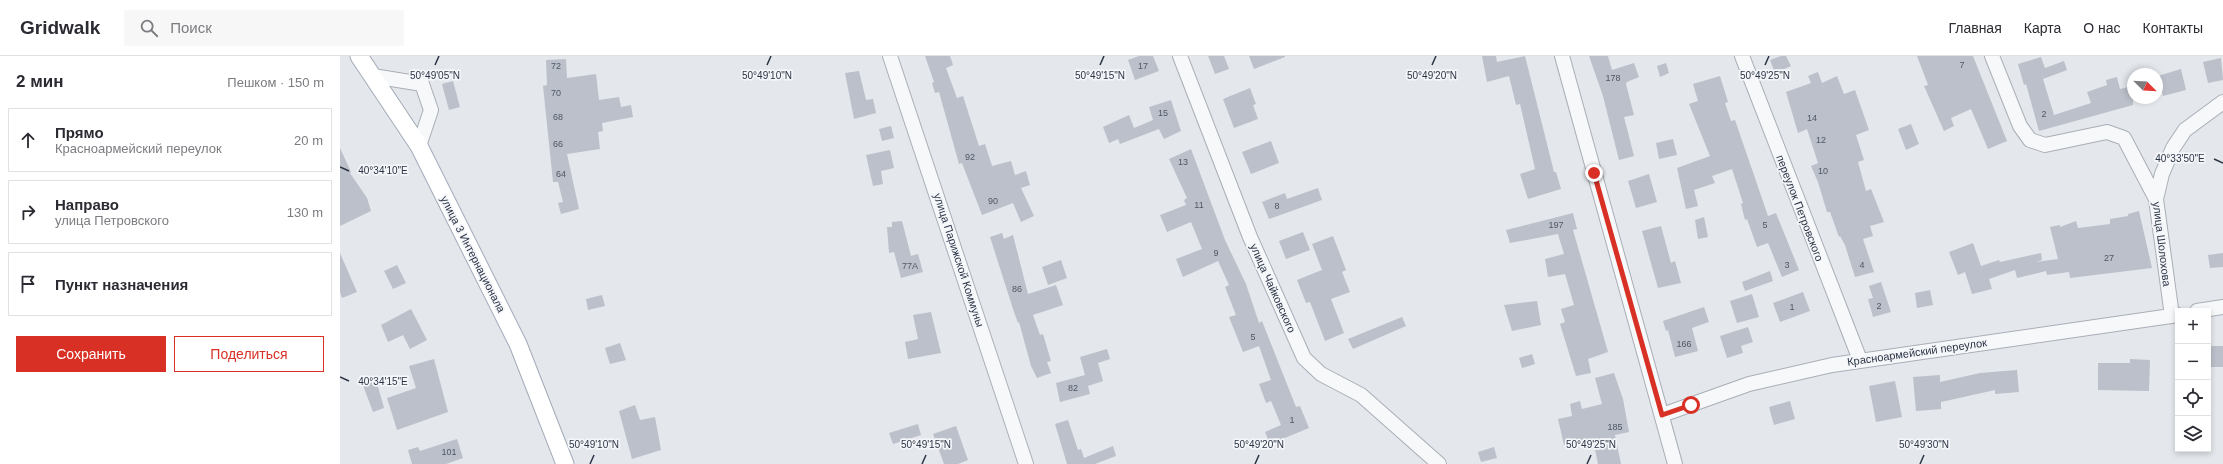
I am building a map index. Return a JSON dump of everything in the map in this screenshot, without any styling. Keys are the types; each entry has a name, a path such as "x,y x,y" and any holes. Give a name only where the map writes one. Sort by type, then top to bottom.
{"main road":[{"name":"улица 3 Интернационала","path":"359,56 419,146 518,344 565,464"}],"street":[{"name":"улица Парижской Коммуны","path":"890,56 1026,464"},
{"name":"улица Чайковского","path":"1180,56 1250,237 1304,358 1321,374 1361,395 1438,464"},
{"path":"1562,56 1675,464"},
{"name":"переулок Петровского","path":"1742,56 1860,360"},
{"path":"1992,56 2020,126 2030,140 2045,145 2107,132 2124,138 2156,199"},
{"path":"373,76 422,84 431,110 419,146"},
{"name":"улица Шолохова","path":"2175,315 2156,199 2162,174 2172,148 2185,130 2223,102"},
{"path":"2211,309 2223,307"},
{"name":"Красноармейский переулок","path":"1662,415 1749,384 1860,360 2175,315"}],"building":[{"path":"925,56 950,56 953,65 946,68 957,98 963,96 979,146 985,144 992,166 1011,161 1015,175 1026,171 1030,185 1021,188 1034,216 1021,222 1013,203 982,215 962,163 959,164 939,92 935,93 932,83 934,82"},
{"path":"1139,56 1153,56 1159,71 1135,80 1128,60"},
{"path":"1208,56 1224,56 1229,69 1215,74"},
{"path":"1249,56 1285,56 1285,57 1254,69"},
{"path":"1482,56 1496,56 1497,62 1525,56 1554,172 1556,172 1561,189 1528,199 1520,174 1535,169 1520,104 1516,105 1509,76 1487,82"},
{"path":"1589,56 1608,56 1612,70 1634,63 1639,77 1627,82 1626,84 1634,115 1624,117 1634,156 1619,160 1603,96"},
{"path":"1781,56 1786,56 1791,66 1775,73 1770,60"},
{"path":"1917,56 1973,56 2007,141 1988,149 1971,109 1951,118 1954,126 1944,131 1924,86 1928,85"},
{"path":"2041,57 2045,68 2064,61 2067,70 2043,79 2054,115 2091,103 2087,92 2107,85 2106,80 2117,77 2120,89 2127,87 2127,104 2133,105 2039,131 2026,84 2024,85 2018,64"},
{"path":"2221,58 2223,80 2208,83 2203,62"},
{"path":"566,59 567,78 596,74 599,100 619,97 621,107 631,105 633,117 602,123 603,131 598,132 600,149 567,154 579,209 561,214 558,203 563,202 558,182 553,182 543,86 547,85 546,60"},
{"path":"1666,63 1669,73 1660,77 1657,66"},
{"path":"2181,69 2186,90 2163,96 2163,74"},
{"path":"859,71 866,100 873,99 876,113 854,119 845,73"},
{"path":"1818,72 1822,83 1837,76 1844,94 1855,90 1869,130 1856,135 1864,160 1858,162 1866,191 1871,189 1884,222 1870,226 1873,236 1863,239 1874,272 1855,277 1845,245 1840,236 1839,237 1830,212 1827,212 1818,182 1811,166 1818,163 1807,129 1798,133 1786,92 1811,83 1808,76"},
{"path":"1720,76 1728,102 1725,103 1731,121 1735,120 1768,216 1776,213 1799,270 1782,277 1768,243 1757,247 1747,219 1745,220 1741,204 1743,203 1732,169 1712,176 1715,183 1694,190 1698,206 1686,209 1677,168 1710,156 1689,104 1698,101 1693,84"},
{"path":"453,81 460,107 449,110 442,84"},
{"path":"1250,88 1256,104 1253,105 1258,119 1234,128 1223,99"},
{"path":"1171,100 1181,131 1164,139 1159,129 1120,144 1118,139 1109,143 1103,127 1129,115 1134,128 1153,120 1149,107"},
{"path":"1911,124 1919,144 1906,150 1898,129"},
{"path":"891,126 894,138 882,141 879,129"},
{"path":"1673,139 1677,155 1659,159 1656,143"},
{"path":"1271,141 1279,163 1251,174 1242,152"},
{"path":"340,148 351,172 350,173 367,198 371,211 340,226"},
{"path":"1191,149 1225,240 1246,284 1259,323 1262,321 1296,407 1300,406 1309,428 1270,444 1265,432 1281,425 1271,401 1266,403 1259,384 1271,380 1259,346 1243,352 1229,317 1236,315 1225,287 1229,285 1218,261 1183,277 1176,259 1202,249 1191,222 1167,232 1160,215 1186,205 1184,200 1187,198 1169,159"},
{"path":"890,150 894,168 881,171 883,184 873,186 866,155"},
{"path":"1649,174 1657,202 1636,208 1628,181"},
{"path":"1318,188 1322,200 1269,219 1262,202 1285,193 1287,199"},
{"path":"2139,211 2152,268 2070,278 2069,272 2047,275 2046,271 2017,278 2015,270 1989,279 1992,289 1972,294 1965,272 1958,275 1949,252 1973,243 1981,266 1999,260 2000,262 2041,253 2042,260 2036,262 2058,259 2050,227 2060,225 2060,227 2076,221 2078,228 2110,224 2110,219 2128,216 2128,214"},
{"path":"1573,213 1577,229 1573,230 1608,352 1588,359 1591,373 1576,376 1560,324 1565,322 1561,309 1574,305 1565,274 1548,277 1545,259 1564,254 1558,234 1510,243 1506,230"},
{"path":"1704,217 1708,237 1698,239 1695,220"},
{"path":"902,221 911,256 918,254 923,272 901,278 894,252 889,253 887,227 892,227 892,222"},
{"path":"1661,226 1671,263 1675,261 1681,283 1658,288 1642,231"},
{"path":"1303,232 1310,250 1286,259 1279,241"},
{"path":"1002,233 1004,239 1013,235 1028,294 1056,285 1063,305 1033,315 1040,335 1043,334 1051,361 1047,362 1051,373 1037,378 1031,366 1019,322 1018,323 1014,312 990,237"},
{"path":"1333,236 1346,270 1342,272 1350,292 1331,299 1344,333 1325,341 1310,302 1306,303 1297,280 1322,270 1312,244"},
{"path":"340,253 357,292 342,298 340,292"},
{"path":"2223,253 2223,267 2210,268 2208,255"},
{"path":"1061,260 1067,278 1048,285 1042,267"},
{"path":"397,265 406,283 393,289 384,271"},
{"path":"1770,271 1773,281 1745,291 1742,282"},
{"path":"1881,282 1891,312 1873,317 1868,299 1873,298 1869,286"},
{"path":"1930,290 1933,305 1917,308 1915,293"},
{"path":"1803,292 1810,311 1780,322 1773,303"},
{"path":"1752,294 1759,317 1737,323 1730,301"},
{"path":"602,295 605,306 588,310 586,299"},
{"path":"1537,301 1541,325 1512,331 1504,305"},
{"path":"1704,307 1709,322 1692,328 1698,351 1675,357 1668,330 1666,331 1663,321"},
{"path":"411,309 427,340 410,349 403,335 388,342 381,325"},
{"path":"931,312 941,353 908,359 905,342 918,339 913,315"},
{"path":"1402,317 1406,326 1353,349 1348,339"},
{"path":"1748,327 1753,342 1741,346 1743,353 1727,358 1720,336"},
{"path":"620,343 626,360 610,364 605,348"},
{"path":"2211,346 2223,346 2223,367 2211,367"},
{"path":"1107,349 1110,359 1098,363 1103,381 1088,386 1090,394 1060,402 1056,383 1085,375 1080,357"},
{"path":"1532,354 1535,364 1522,368 1519,358"},
{"path":"434,359 448,412 397,430 387,398 416,388 409,366"},
{"path":"2130,359 2150,360 2149,391 2098,390 2098,363 2130,363"},
{"path":"2017,370 2019,392 1995,394 1995,390 1941,402 1941,409 1916,411 1913,377 1940,375 1940,382 1980,373"},
{"path":"1614,373 1623,399 1629,432 1615,435 1621,464 1598,464 1593,440 1564,445 1558,419 1572,416 1570,404 1580,401 1582,409 1602,404 1595,378"},
{"path":"375,376 384,408 373,412 361,380"},
{"path":"1895,381 1902,417 1876,422 1869,386"},
{"path":"1790,401 1795,419 1774,425 1769,407"},
{"path":"635,405 640,420 655,417 661,450 632,459 619,411"},
{"path":"1068,420 1078,450 1081,449 1084,458 1113,446 1116,456 1095,464 1067,464 1055,424"},
{"path":"918,424 921,435 893,444 889,433"},
{"path":"956,426 968,460 958,464 944,464 933,434"},
{"path":"457,439 463,458 446,464 412,464 408,450 418,447 420,451"},
{"path":"1494,447 1497,458 1481,462 1478,452"}],"route":[{"path":"1594,173 1662,415 1691,405"}]}
